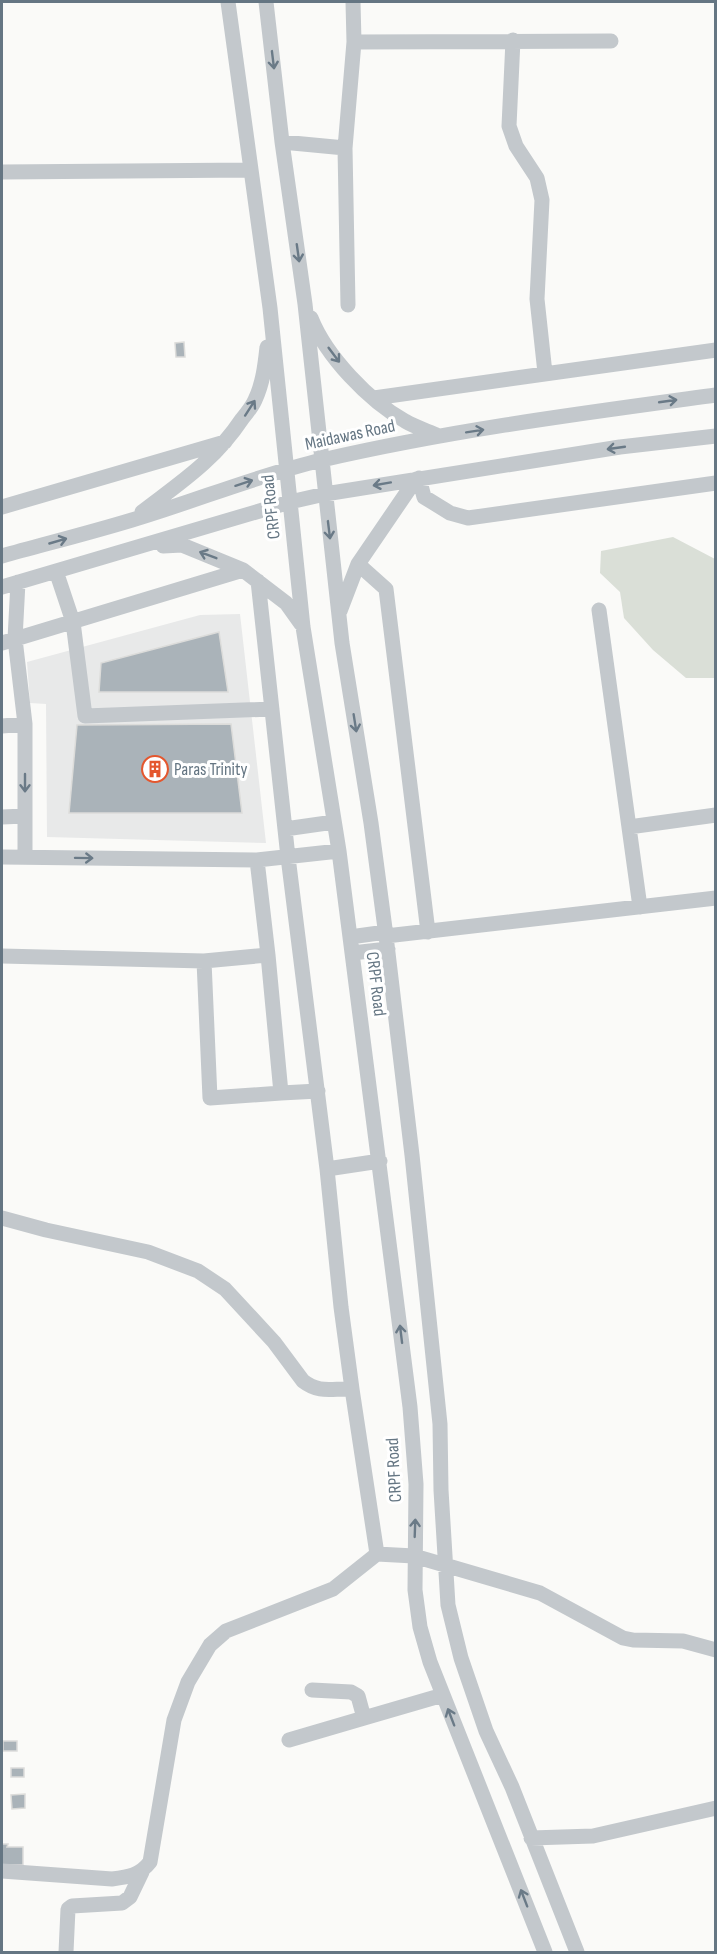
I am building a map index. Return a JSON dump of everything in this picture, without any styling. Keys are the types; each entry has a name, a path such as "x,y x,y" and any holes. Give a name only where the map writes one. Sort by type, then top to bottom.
{"street":[{"name":"CRPF Road","path":"228,2 270,309 303,627 339,851 380,1161 412,1429 416,1484 415,1590 420,1627 478,1787 506,1850 545,1953"},
{"path":"266,2 282,142 305,304 339,616 386,939 431,1335 440,1424 441,1490 448,1605 461,1658 486,1731 512,1787 577,1953"},
{"path":"348,305 345,148 354,42 353,2"},
{"path":"513,40 508,126 516,146 537,178 542,200 537,298 545,373"},
{"path":"354,42 611,41"},
{"path":"282,142 345,148"},
{"path":"2,172 250,170"},
{"path":"305,304 315,327 358,384 405,421 439,436"},
{"path":"132,520 211,459 255,401 265,369 270,309"},
{"path":"374,398 716,350"},
{"name":"Maidawas Road","path":"2,556 132,520 322,460 439,436 716,395"},
{"path":"2,586 290,502 325,494 620,447 716,436"},
{"path":"2,507 225,442"},
{"path":"417,478 424,496 450,513 468,518 716,483"},
{"path":"339,616 348,586 358,564 417,478"},
{"path":"136,548 182,545 243,570 286,603 303,627"},
{"path":"358,564 386,589 428,932"},
{"path":"8,641 243,570"},
{"path":"56,571 73,622 85,716 272,709"},
{"path":"258,581 341,1307 377,1554"},
{"path":"18,582 8,641 26,724 25,857"},
{"path":"599,610 640,907"},
{"path":"2,726 26,724"},
{"path":"629,827 716,815"},
{"path":"2,817 25,816"},
{"path":"285,828 334,822"},
{"path":"2,857 257,860 339,851"},
{"path":"257,860 280,1094"},
{"path":"350,937 386,939 716,898"},
{"path":"352,953 386,939"},
{"path":"2,956 204,961 268,955"},
{"path":"204,961 210,1098 318,1091"},
{"path":"327,1169 380,1161"},
{"path":"2,1218 148,1252 198,1271 225,1289 274,1342 303,1381 323,1390 352,1389"},
{"path":"66,1953 68,1909 72,1906 122,1903 130,1897 142,1872 150,1862 174,1720 188,1682 210,1645 226,1631 333,1589 377,1554 414,1556 540,1593 623,1638 683,1641 716,1650"},
{"path":"312,1690 351,1692 358,1696 364,1718"},
{"path":"289,1740 443,1695"},
{"path":"531,1838 593,1836 716,1808"},
{"path":"2,1871 112,1879 142,1872"}],"shaded area":[{"path":"673,537 715,559 715,678 686,678 653,650 624,618 620,592 600,573 601,551"},
{"path":"240,614 266,843 47,837 46,704 30,703 27,662 200,615"}],"building":[{"path":"184,342 185,357 176,357 175,343"},
{"path":"219,632 228,692 99,692 101,663"},
{"name":"Paras Trinity","path":"231,724 242,813 69,813 77,725"},
{"path":"3,1741 17,1741 17,1751 3,1751"},
{"path":"11,1768 24,1768 24,1777 11,1777"},
{"path":"25,1794 25,1808 12,1809 11,1795"},
{"path":"2,1844 8,1844 7,1847 23,1847 23,1865 2,1865"}],"place":[{"name":"Paras Trinity","path":"155,769"}]}
